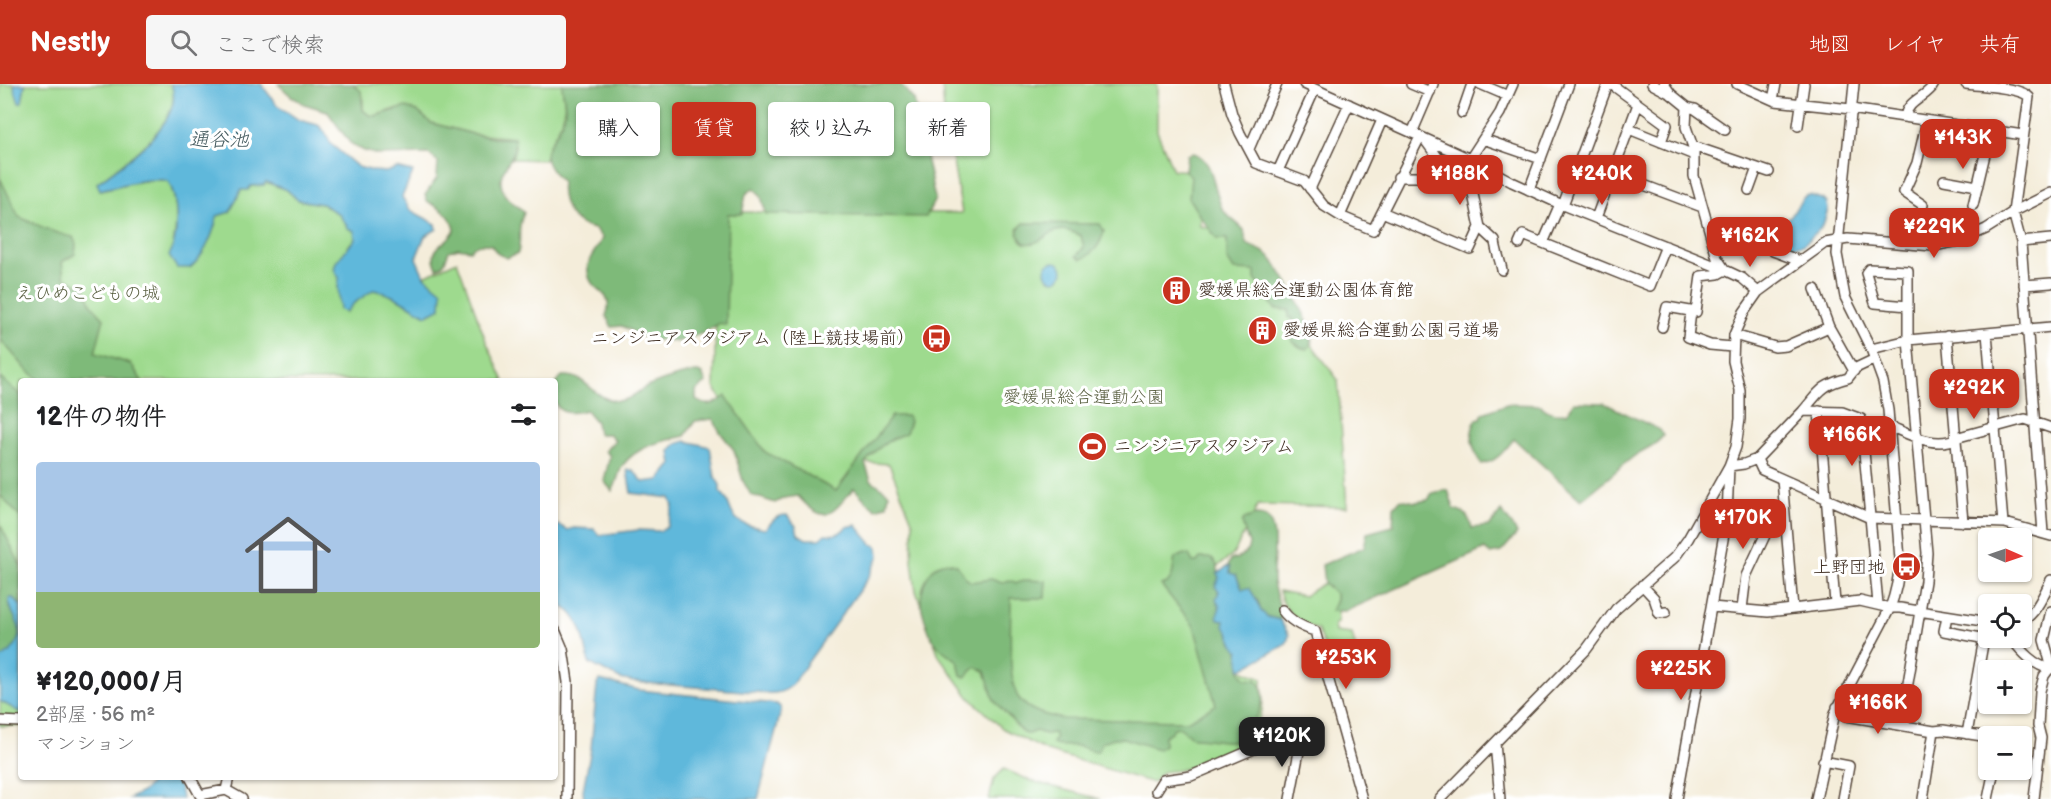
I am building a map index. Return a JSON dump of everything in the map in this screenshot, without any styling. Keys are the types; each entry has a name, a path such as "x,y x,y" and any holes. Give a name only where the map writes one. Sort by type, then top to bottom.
{"street":[{"path":"1224,84 1232,114 1256,162 1304,181 1324,206 1340,216 1373,230 1419,136 1431,88 1411,84"},
{"path":"1248,149 1277,84"},
{"path":"1304,84 1321,88 1348,104 1470,159 1529,190 1725,270 1742,278 1758,292"},
{"path":"1462,113 1472,84"},
{"path":"1480,84 1508,96"},
{"path":"1470,159 1500,112 1513,84"},
{"path":"1529,190 1569,84"},
{"path":"1543,243 1610,84 1666,125 1661,142"},
{"path":"1652,84 1725,130"},
{"path":"1664,84 1671,94"},
{"path":"1737,84 1773,100 1851,109 2023,135"},
{"path":"1773,100 1776,84"},
{"path":"1798,126 1804,84"},
{"path":"1816,799 1837,707 1890,608 1896,592 1900,559 1883,382 1873,354 1845,297 1839,267 1837,241 1854,84"},
{"path":"1905,117 1907,109 1934,84"},
{"path":"1756,459 1762,470 1870,518 2003,523 2047,534 2034,423 2021,242 2013,212 2029,97 2026,93 1966,84"},
{"path":"1278,171 1321,88"},
{"path":"1310,189 1348,104"},
{"path":"1596,218 1638,104"},
{"path":"1687,107 1686,127 1694,151 1694,176 1717,258 1725,270"},
{"path":"1340,216 1382,120"},
{"path":"1923,205 1904,192 1917,163 1927,121"},
{"path":"1629,129 1661,142 1769,172"},
{"path":"1973,205 1987,146 1996,131"},
{"path":"1419,136 1452,177"},
{"path":"1483,139 1541,159"},
{"path":"1749,190 1757,168"},
{"path":"1612,173 1702,207"},
{"path":"1398,177 1452,177 1471,185 1480,227 1495,241 1496,253 1500,257 1502,270"},
{"path":"1944,180 1977,186"},
{"path":"1440,799 1586,650 1616,609 1675,556 1688,539 1729,466 1736,447 1740,419 1740,390 1732,347 1734,335 1744,312 1758,292 1825,243 1848,239 1933,246 1959,241 1986,229 2051,193"},
{"path":"1382,212 1470,249 1480,227"},
{"path":"1519,244 1523,235 1650,286 1666,246"},
{"path":"2021,242 2051,239"},
{"path":"1759,244 1768,245 1773,251 1800,261"},
{"path":"1901,725 1926,568 1908,340 1908,306 1908,272 1869,269 1866,273 1875,303 1908,306"},
{"path":"1662,327 1666,307 1696,312 1701,276 1718,274 1725,270"},
{"path":"2024,285 2051,283"},
{"path":"1815,289 1829,327 1854,371"},
{"path":"1691,312 1688,337 1710,345 1732,347"},
{"path":"1734,335 1775,347 1786,346 1829,327"},
{"path":"1729,466 1744,464 1756,459 1823,387 1832,381 1848,378 1873,354 1908,340 2051,327"},
{"path":"1987,333 2003,523"},
{"path":"1947,336 1963,522"},
{"path":"1803,411 1842,412 1861,419 1878,604"},
{"path":"1819,411 1835,603"},
{"path":"1889,426 1935,443 2025,419 2051,428"},
{"path":"1677,799 1727,517 1729,466"},
{"path":"1782,478 1793,609"},
{"path":"1742,609 1746,576 1768,530 1786,527"},
{"path":"2032,613 2051,580"},
{"path":"1642,585 1653,598 1660,613"},
{"path":"1712,607 1768,612 1860,601 1890,608 1978,620"},
{"path":"1282,610 1287,617 1315,631 1362,799"},
{"path":"2034,799 2046,739 2038,726 2040,691 2044,676 2050,669 2044,640 2051,611"},
{"path":"1947,616 1944,631 1981,638 1983,644 1967,734"},
{"path":"558,637 567,669 563,737 567,799"},
{"path":"2019,648 2038,665 2050,669"},
{"path":"1837,707 1846,716 1934,731 1943,730 1978,736"},
{"path":"0,721 18,722"},
{"path":"1923,799 1934,731"},
{"path":"1290,799 1300,741"},
{"path":"1495,743 1500,799"},
{"path":"1155,791 1162,780 1191,776 1261,746"},
{"path":"1823,761 1849,766 1843,799"},
{"path":"192,780 200,797 226,790 242,799"},
{"path":"226,790 228,780"},
{"path":"1988,799 1992,780"}],"green space":[{"name":"えひめこどもの城","path":"0,84 15,84 14,87 23,97 25,84 171,84 173,98 170,112 161,127 136,153 97,183 101,190 144,181 168,181 174,197 176,214 172,249 215,225 217,216 230,212 241,190 250,186 264,185 266,182 287,190 298,200 322,204 339,214 348,228 354,230 356,238 348,246 338,287 346,312 373,290 380,291 428,315 433,312 433,283 424,276 457,261 486,341 503,378 18,378 18,726 0,726"},
{"path":"278,84 353,84 361,91 363,110 369,115 375,116 406,107 417,111 431,123 494,138 514,138 515,146 503,171 501,185 506,196 524,213 520,224 518,253 507,258 498,254 491,245 485,244 477,245 470,250 458,248 449,251 444,263 437,268 434,260 436,250 452,235 455,229 448,215 427,201 425,195 437,178 438,162 429,154 378,155 364,151 350,143 327,111 304,104"},
{"path":"353,84 562,84 565,109 545,160 512,159 515,146 513,138 473,134 431,123 417,111 395,109 374,116 369,115 363,110 363,96"},
{"path":"562,84 900,84 914,102 906,102 906,156 926,156 935,199 926,217 766,214 761,196 754,188 746,194 742,214 728,214 726,325 720,323 703,333 677,342 664,339 651,341 622,326 612,327 606,316 608,301 593,284 588,272 590,258 602,238 595,229 580,223 569,213 563,198 562,182 547,162 548,147 561,123 565,105"},
{"name":"愛媛県総合運動公園","path":"942,84 1157,84 1157,131 1173,170 1200,171 1200,226 1234,232 1256,262 1285,291 1298,326 1338,380 1347,507 1258,505 1233,555 1212,570 1236,668 1262,678 1263,706 1257,725 1236,748 1223,756 1208,763 1162,772 1153,783 1047,751 1003,729 969,697 939,656 916,591 912,561 913,523 889,464 859,462 836,492 771,456 755,454 714,387 719,212 962,213 952,156 990,156 990,102 943,102"},
{"path":"1193,153 1200,156 1209,167 1221,206 1228,216 1244,230 1246,243 1267,254 1288,284 1310,329 1312,341 1307,349 1301,348 1292,341 1293,318 1289,318 1289,310 1275,309 1255,279 1255,271 1234,270 1227,259 1227,239 1217,239 1189,199 1191,176 1185,171 1187,155"},
{"path":"0,178 19,217 73,237 76,244 75,254 62,262 64,277 85,288 92,305 104,318 95,353 131,364 140,378 37,378 26,369 1,340"},
{"path":"1024,223 1100,224 1104,231 1096,248 1081,259 1076,256 1084,247 1081,236 1062,230 1038,241 1024,243 1018,235 1018,229"},
{"path":"698,372 702,374 706,383 696,391 696,400 704,404 711,404 726,396 765,452 836,491 892,416 907,416 910,421 906,433 883,445 865,463 871,480 889,493 887,505 876,509 854,488 834,510 822,514 815,512 798,496 784,498 775,503 751,495 743,481 734,450 713,419 695,421 685,436 643,448 629,458 621,468 612,491 604,481 610,456 605,451 615,440 609,434 598,434 596,422 586,410 568,413 558,407 558,382 562,376 577,378 604,398 617,401 627,399 644,388"},
{"path":"0,378 18,393 18,515 0,495"},
{"path":"1574,402 1604,403 1660,430 1663,436 1633,457 1581,500 1514,439 1496,459 1481,464 1474,448 1472,430 1483,413 1507,404 1541,405 1549,411 1567,413"},
{"path":"1448,490 1454,509 1466,515 1472,528 1490,526 1501,511 1517,534 1501,552 1490,554 1485,549 1346,611 1331,611 1336,594 1324,583 1322,565 1364,547 1367,533 1393,526 1394,507 1401,499 1415,502 1428,500 1432,493"},
{"path":"1255,515 1268,519 1273,532 1273,580 1281,611 1280,620 1268,617 1261,612 1258,601 1242,589 1236,575 1229,573 1230,567 1228,566 1231,559 1236,559 1247,552 1249,544 1242,523 1244,519"},
{"path":"0,524 18,560 18,603 13,598 9,605 18,623 18,639 13,649 0,658"},
{"path":"1184,554 1189,555 1193,562 1197,562 1200,558 1212,558 1215,563 1218,573 1219,607 1225,627 1240,657 1240,671 1245,679 1257,680 1261,686 1263,697 1257,715 1245,734 1236,741 1193,738 1179,727 1164,736 1164,745 1158,749 1123,738 1114,738 1102,742 1098,751 1095,751 1078,746 1053,744 1056,738 1054,733 1045,734 1036,731 1023,733 994,700 985,671 976,667 965,677 961,675 958,661 933,640 922,609 922,592 927,577 943,563 957,565 971,582 991,579 1002,583 1009,580 1017,583 1026,580 1046,581 1045,598 1011,598 1012,677 1018,697 1022,702 1039,713 1064,719 1187,721 1216,705 1194,626 1161,585 1171,578 1175,558"},
{"path":"1324,583 1336,594 1332,611 1337,610 1338,623 1334,624 1335,632 1352,634 1358,657 1325,650 1318,630 1288,611 1279,591 1304,596"},
{"path":"1004,769 1031,781 1100,799 989,799 994,779"}],"water":[{"path":"15,84 25,84 22,102 19,103 14,87"},
{"name":"通谷池","path":"171,84 261,84 277,105 299,120 318,125 325,132 331,144 358,167 386,172 397,168 413,172 402,197 410,210 436,224 437,229 425,236 416,258 424,276 442,291 441,308 427,315 394,297 373,290 346,312 340,310 339,278 334,269 336,262 355,239 354,231 348,228 339,214 322,204 298,200 287,190 266,182 264,185 241,190 230,212 217,216 208,244 200,258 190,268 177,268 169,256 175,239 176,208 168,181 144,181 100,190 97,183 136,153 161,127 170,112 173,98"},
{"path":"1810,195 1827,203 1828,209 1823,226 1803,245 1792,247 1780,245 1776,236 1777,231 1805,196"},
{"path":"1054,262 1060,265 1063,271 1060,277 1054,280 1048,277 1045,271 1048,265"},
{"path":"686,441 710,447 720,492 740,522 765,529 777,517 787,515 796,526 798,534 806,539 820,539 825,534 837,534 846,527 856,525 872,544 878,547 879,556 868,578 791,686 783,691 767,693 620,679 589,663 579,624 575,617 563,607 558,596 558,525 567,530 594,529 599,535 638,530 660,531 667,527 673,506 670,498 631,493 627,470 633,470 643,482 659,480 672,464 670,451 676,444"},
{"path":"1228,566 1230,573 1236,575 1242,589 1249,588 1261,611 1268,617 1280,620 1289,635 1283,646 1242,669 1240,668 1239,651 1224,627 1224,620 1218,619 1217,615 1220,607 1216,599 1219,591 1215,587 1219,577 1217,574"},
{"path":"9,598 13,598 18,603 18,625 17,622 10,608"},
{"path":"18,638 18,711 0,701 0,658 10,652"},
{"path":"600,680 639,690 777,704 781,708 780,715 758,799 584,799 583,790 591,749 597,684"},
{"path":"153,780 173,780 179,785 182,799 128,799 144,791"}],"place":[{"name":"愛媛県総合運動公園体育館","path":"1177,290"},
{"name":"愛媛県総合運動公園弓道場","path":"1262,330"},
{"name":"ニンジニアスタジアム（陸上競技場前）","path":"936,338"},
{"name":"ニンジニアスタジアム","path":"1093,446"},
{"name":"上野団地","path":"1906,567"}]}
